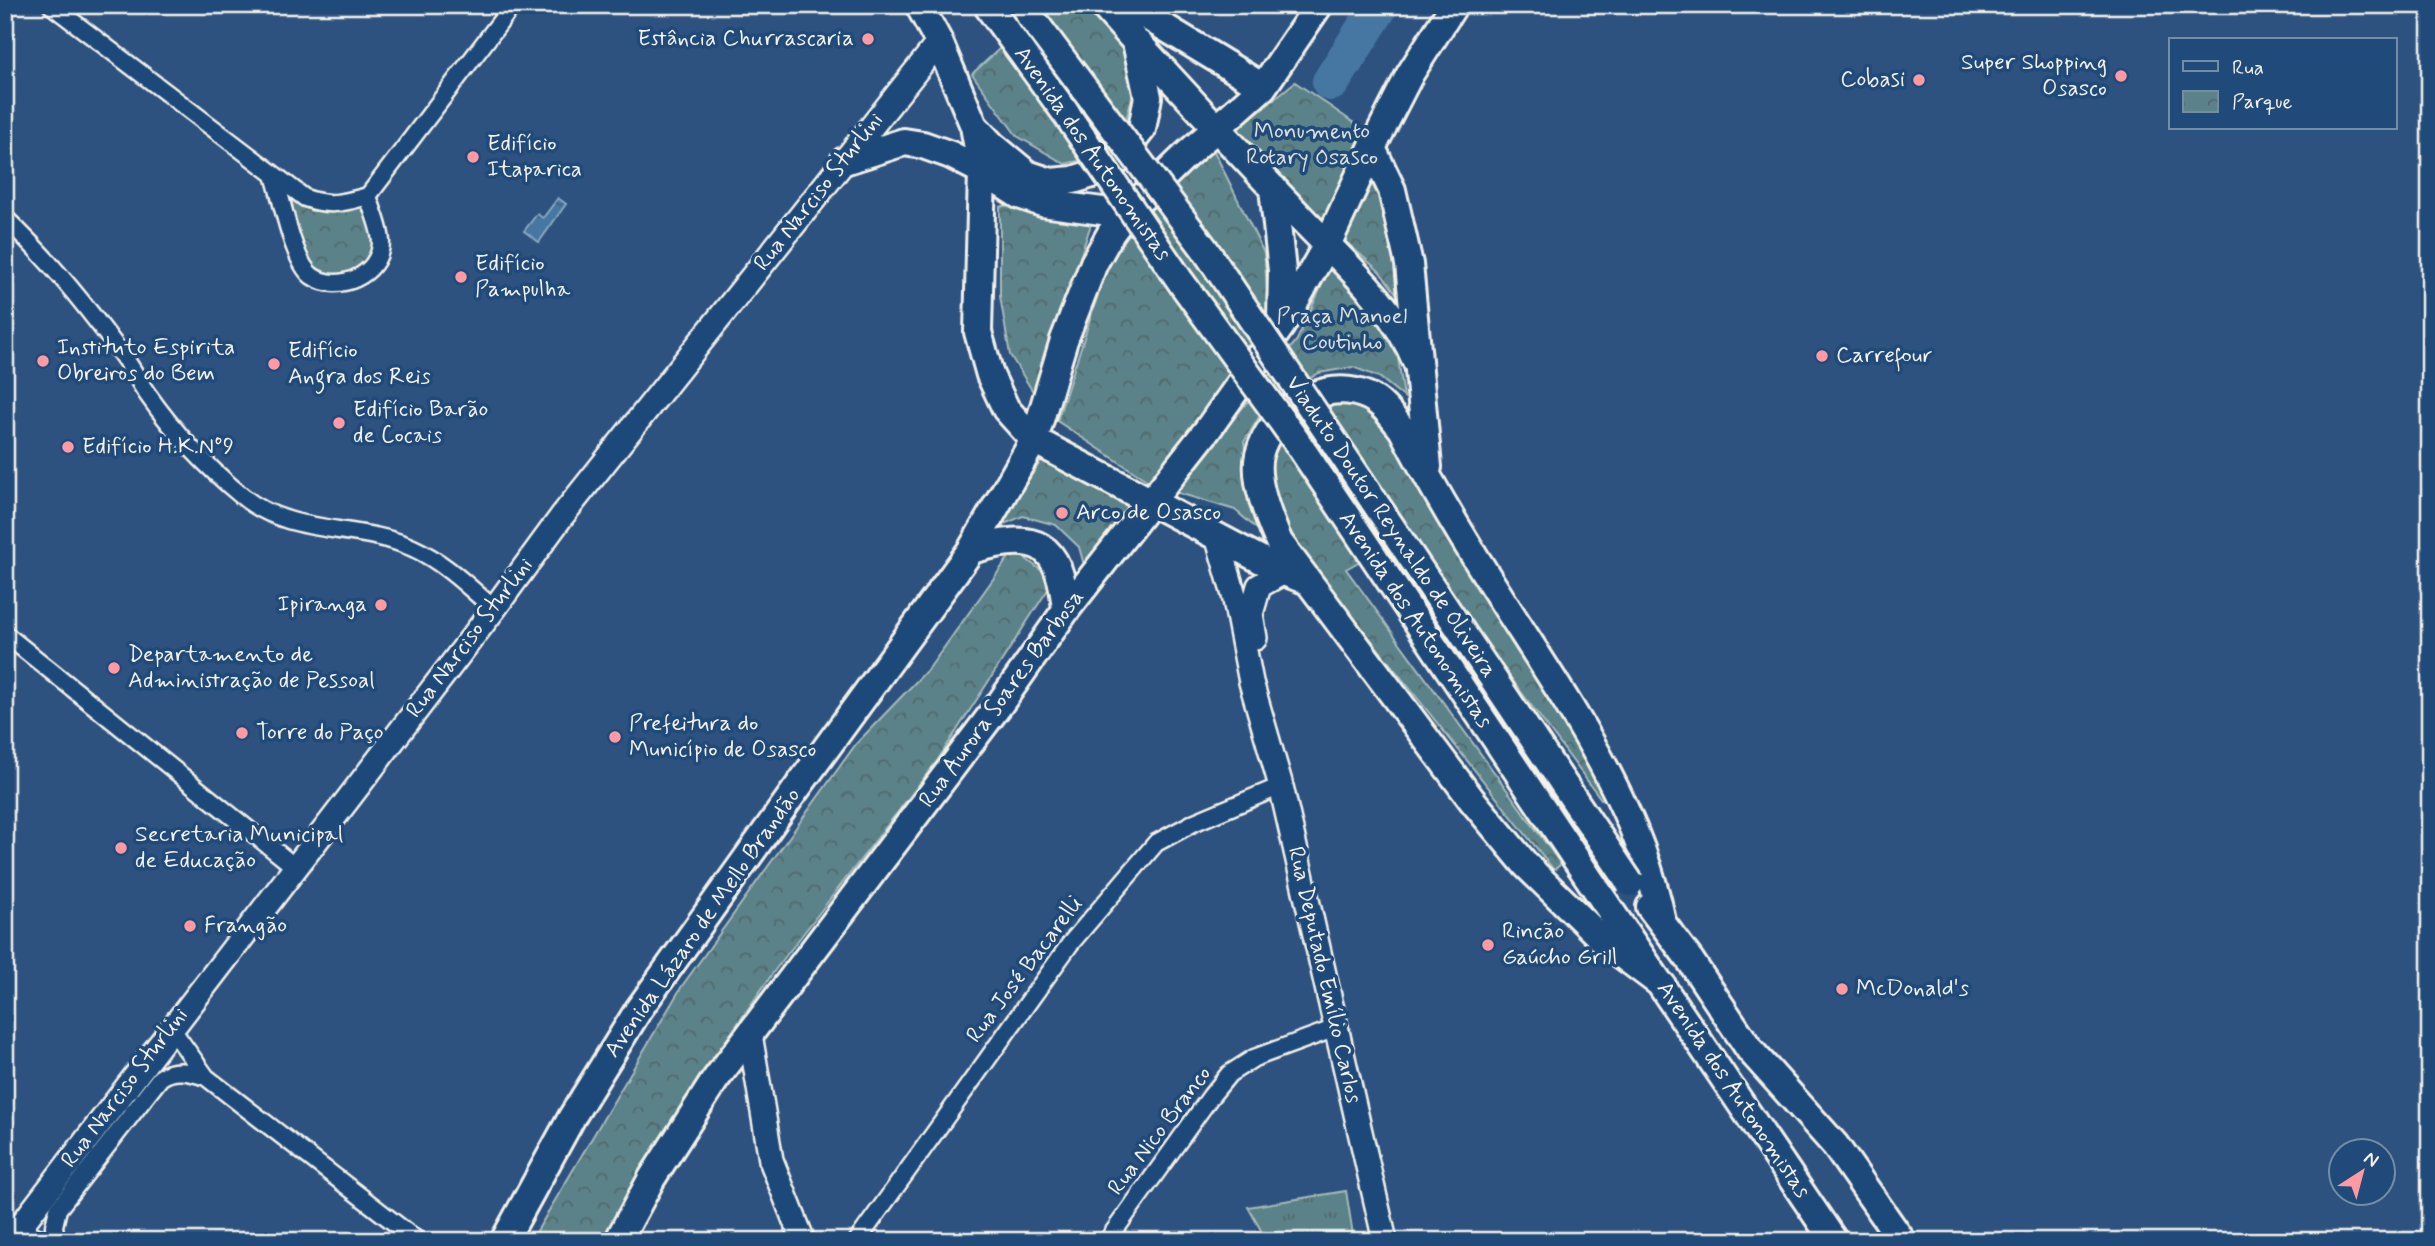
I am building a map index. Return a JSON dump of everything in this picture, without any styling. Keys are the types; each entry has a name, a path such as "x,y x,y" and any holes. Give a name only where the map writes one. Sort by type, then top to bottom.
{"main road":[{"path":"919,5 939,42 974,125 982,171 978,332 990,375 1006,409 1034,440 1296,576"},
{"name":"Avenida dos Autonomistas","path":"987,5 1297,442 1835,1241"},
{"name":"Viaduto Doutor Reynaldo de Oliveira","path":"1023,5 1204,248 1630,883"},
{"path":"1103,5 1217,129 1369,287 1407,338 1417,363"},
{"path":"1128,5 1263,87"},
{"name":"Avenida Lázaro de Mello Brandão","path":"504,1241 572,1117 639,1009 971,550 1034,440 1064,340 1094,263 1125,214 1263,87 1319,5"},
{"name":"Rua Aurora Soares Barbosa","path":"618,1241 652,1178 715,1080 999,705 1066,610 1208,429 1281,326 1327,245 1410,74 1454,5"},
{"name":"Rua Narciso Sturlini","path":"9,1238 494,609 562,516 939,42"},
{"path":"974,125 992,145 1027,174 1051,182 1073,180 1111,168 1142,129 1148,97 1136,42"},
{"path":"844,161 905,142 923,145 951,155 1019,195 1042,203 1125,214"},
{"path":"1372,148 1392,190 1406,252 1430,479"},
{"path":"1273,188 1282,271 1281,326"},
{"path":"1662,922 1654,881 1625,805 1543,663 1489,581 1402,429 1386,409 1368,396 1346,390 1319,393 1284,412 1268,432 1258,456 1259,476 1267,516 1296,576 1526,865 1606,943 1662,985"},
{"name":"Rua Deputado Emílio Carlos","path":"1217,536 1234,595 1251,681 1280,786 1385,1241"},
{"path":"971,550 1024,540 1041,547 1056,561 1063,580 1066,610"},
{"name":"Rua Deputado Emílio Carlos","path":"1260,710 1262,678 1251,614 1259,586 1296,576"},
{"name":"Avenida dos Autonomistas","path":"1630,883 1662,922 1750,1050 1835,1145 1902,1241"},
{"path":"750,1034 771,1160 803,1241"}],"street":[{"path":"51,5 305,198 336,205 368,196 513,5"},
{"path":"274,176 298,258 311,275 328,282 351,282 370,270 377,255 381,243 368,196"},
{"path":"5,218 65,281 127,362 148,395 182,436 244,498 275,517 378,537 413,548 442,565 494,609"},
{"path":"5,634 295,867"},
{"name":"Rua José Bacarelli","path":"857,1241 1070,944 1147,851 1175,831 1280,786"},
{"path":"171,1028 206,1077 418,1241"},
{"name":"Rua Nico Branco","path":"1107,1241 1229,1074 1254,1058 1336,1028"},
{"name":"Rua Narciso Sturlini","path":"53,1241 58,1209 160,1078 178,1071 206,1077"},
{"path":"9,1238 32,1235 53,1241"}],"green space":[{"path":"1047,5 1089,5 1129,47 1133,93 1126,120 1103,155 1065,164 1017,136 972,74"},
{"name":"Monumento Rotary Osasco","path":"1295,82 1367,132 1323,220 1237,129"},
{"path":"1214,151 1264,253 1270,321 1151,483 1057,421 1107,267 1137,211"},
{"path":"1373,174 1385,188 1406,306 1379,271 1344,240"},
{"path":"291,196 311,211 346,211 367,204 374,242 363,265 342,277 331,278 310,268 299,242"},
{"path":"1018,202 1063,213 1091,224 1035,395 1010,355 1000,296 1000,207"},
{"name":"Praça Manoel Coutinho","path":"1331,265 1394,332 1404,397 1379,377 1353,367 1319,373 1267,404 1244,442 1257,529 1235,510 1175,492 1297,340"},
{"path":"1351,394 1395,425 1478,586 1608,796 1601,799 1405,536 1346,569 1561,864 1554,870 1291,539 1279,512 1270,455 1288,422"},
{"path":"1044,456 1142,503 1086,572 1079,547 1056,525 1023,516 999,526"},
{"path":"1014,550 1054,580 937,761 775,970 688,1095 604,1241 531,1241 682,986 856,744 930,667"},
{"path":"1346,1191 1354,1241 1267,1241 1248,1207"}],"water":[{"path":"558,198 566,204 539,242 524,231 537,214 543,218"}],"waterway":[{"path":"1331,82 1380,5"}],"place":[{"name":"Estância Churrascaria","path":"868,39"},
{"name":"Super Shopping Osasco","path":"2121,76"},
{"name":"Cobasi","path":"1919,80"},
{"name":"Edifício Itaparica","path":"473,157"},
{"name":"Edifício Pampulha","path":"461,277"},
{"name":"Carrefour","path":"1822,356"},
{"name":"Instituto Espirita Obreiros do Bem","path":"43,361"},
{"name":"Edifício Angra dos Reis","path":"274,364"},
{"name":"Edifício Barão de Cocais","path":"339,423"},
{"name":"Edifício H.K.Nº9","path":"68,447"},
{"name":"Arco de Osasco","path":"1062,513"},
{"name":"Ipiranga","path":"381,605"},
{"name":"Departamento de Administração de Pessoal","path":"114,668"},
{"name":"Torre do Paço","path":"242,733"},
{"name":"Prefeitura do Município de Osasco","path":"615,737"},
{"name":"Secretaria Municipal de Educação","path":"121,848"},
{"name":"Frangão","path":"190,926"},
{"name":"Rincão Gaúcho Grill","path":"1488,945"},
{"name":"McDonald's","path":"1842,989"}]}
